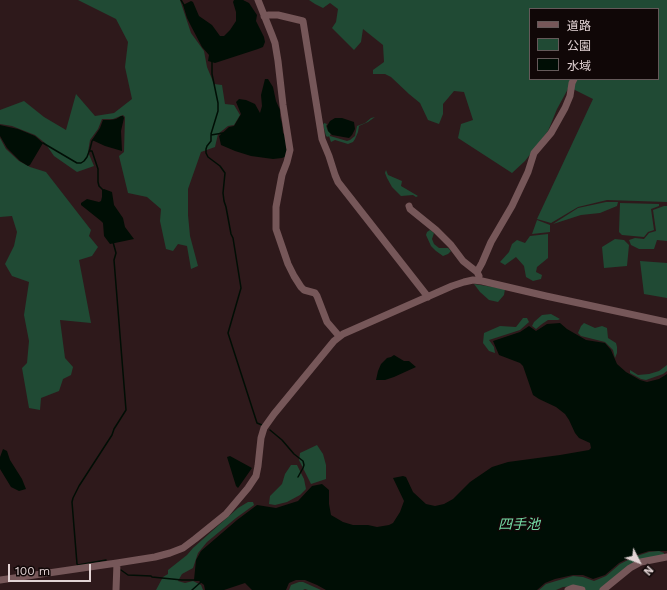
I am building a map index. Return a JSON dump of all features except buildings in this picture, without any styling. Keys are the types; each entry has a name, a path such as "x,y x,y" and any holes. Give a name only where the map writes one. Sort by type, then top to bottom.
{"street":[{"path":"258,0 275,43 290,150 282,175 276,207 276,229 288,264 294,276 304,290 315,293 327,322 339,336"},
{"path":"264,16 278,15 303,21 322,139 335,176 338,182 428,297"},
{"path":"477,272 491,242 512,206 528,172 534,153 551,133 565,108 570,96 574,80"},
{"path":"409,206 410,209 441,235 463,261 477,272 482,281"},
{"path":"0,580 117,563 170,553 183,548 226,514 256,476 261,438 264,428 339,336 464,282 474,280 482,281 667,322"},
{"path":"603,590 630,568 641,562 667,557"},
{"path":"116,590 117,563"},
{"path":"568,590 573,588 582,590"}],"green space":[{"path":"78,0 180,0 191,33 204,51 207,67 214,84 222,85 225,104 234,105 240,115 234,125 228,126 218,134 215,147 201,152 188,189 190,236 198,266 191,269 187,246 178,244 173,251 166,249 160,221 161,209 147,197 128,193 119,156 124,152 125,117 123,115 113,119 102,119 98,129 90,140 88,152 94,166 77,172 54,156 45,143 35,135 12,126 0,124 0,110 24,101 44,117 66,130 76,94 95,116 114,113 132,99 125,67 128,42 116,19"},
{"path":"309,0 667,0 667,202 607,200 578,207 551,223 537,219 593,99 569,87 557,109 548,131 525,161 512,173 458,138 461,124 473,120 464,92 454,91 443,104 443,114 439,124 428,120 420,103 391,77 385,74 373,74 373,70 384,62 383,45 363,29 361,42 354,50 332,28 336,22 338,9 330,3 323,8"},
{"path":"375,117 359,126 355,139 353,142 348,144 335,140 331,142 329,136 326,136 323,125 324,123 327,124 326,126 328,131 331,134 330,136 347,141 355,136 357,126"},
{"path":"0,138 6,149 19,161 30,167 46,172 91,230 89,236 98,247 92,256 79,260 91,323 60,320 65,358 73,367 71,375 63,379 59,391 41,398 40,410 29,408 22,368 27,363 29,341 24,315 29,282 12,276 5,264 14,246 17,232 12,216 0,217"},
{"path":"386,170 388,175 402,181 401,186 418,196 401,196 392,187 385,173"},
{"path":"606,202 618,202 617,206 600,213 581,215 553,224 578,208"},
{"path":"620,203 659,204 659,206 651,209 654,230 648,232 644,237 622,235 619,232"},
{"path":"667,206 667,241 657,240 654,249 639,249 631,245 629,240 635,238 644,239 649,233 656,231 653,210"},
{"path":"537,220 550,225 550,232 532,234"},
{"path":"430,230 434,233 432,239 434,244 439,248 448,248 451,251 448,254 443,256 431,246 426,235"},
{"path":"548,234 548,258 537,267 536,272 542,275 541,279 533,281 526,277 524,266 516,257 505,265 500,262 509,252 512,244 517,240 525,243 530,236"},
{"path":"615,239 624,240 629,245 627,266 604,268 602,247"},
{"path":"640,261 667,263 667,298 644,294"},
{"path":"474,284 505,289 504,295 498,302 489,300"},
{"path":"551,314 560,319 548,320 536,329 532,326 534,322 542,315"},
{"path":"523,318 527,318 529,322 520,330 489,340 494,347 495,353 489,351 483,343 484,333 500,326 516,327"},
{"path":"584,323 595,328 602,326 607,328 608,338 616,343 617,353 615,358 613,350 605,342 581,336 578,333"},
{"path":"667,365 667,371 663,374 646,380 630,373 630,370 638,375 649,374 659,371"},
{"path":"317,445 323,454 326,465 326,479 311,484 299,460 300,453"},
{"path":"291,465 297,465 304,479 306,489 300,495 287,502 275,505 269,504 270,496 282,484 285,474"},
{"path":"248,502 253,502 254,505 207,542 198,553 193,568 182,574 178,581 185,583 193,581 201,585 203,590 156,590 163,577 168,574 168,570 187,555 238,508"},
{"path":"659,551 664,553 664,556 641,560 600,590 586,590 575,586 563,587 556,590 539,590 546,584 573,576 583,577 594,581 606,576 620,564 634,557 649,552"},
{"path":"303,582 321,590 289,590 291,585"}],"water":[{"path":"234,0 243,0 249,3 257,15 256,21 265,42 263,47 215,63 208,61 209,55 202,47 191,26 183,5 191,1 193,2 199,16 212,25 220,36 224,36 236,21"},
{"path":"265,79 268,79 273,87 276,101 280,110 283,133 286,136 288,145 287,156 282,158 273,159 251,156 235,151 221,145 219,136 229,127 234,126 241,114 236,102 239,99 255,104 260,113 262,106 261,95"},
{"path":"121,116 124,118 121,131 122,151 92,140 100,128 103,120 116,119"},
{"path":"335,118 342,118 354,122 355,129 349,138 332,135 328,131 327,126 330,121"},
{"path":"0,125 18,129 35,136 43,143 30,165 28,166 20,161 7,148 0,136"},
{"path":"104,189 112,192 114,205 123,218 125,227 134,239 110,244 104,236 103,223 81,205 81,203 87,199 99,202 101,201 102,190"},
{"name":"四手池","path":"560,323 586,340 605,343 611,350 617,364 626,372 640,380 647,382 659,379 667,374 667,551 649,551 633,556 619,563 605,575 593,579 583,575 573,575 545,583 537,590 326,590 305,580 296,580 289,583 286,590 252,590 245,583 224,590 205,590 204,585 199,581 194,580 196,560 201,551 237,520 257,505 276,508 298,501 312,486 322,484 329,490 331,515 343,522 353,525 368,525 377,527 393,523 400,512 404,501 393,478 403,476 406,477 413,492 426,504 435,506 444,504 453,499 470,482 492,467 508,462 589,450 591,448 590,443 579,438 565,414 556,407 533,395 523,366 520,363 499,355 493,341 520,332 529,326 536,331 547,324"},
{"path":"394,355 404,361 409,361 416,367 385,380 376,380 381,364 387,358"},
{"path":"3,449 7,451 10,460 22,479 26,489 19,491 11,487 0,469 0,457"},
{"path":"230,456 252,468 238,488 236,486 227,457"}],"waterway":[{"path":"181,0 184,5"},
{"path":"211,134 218,111 218,103 212,74 212,61"},
{"path":"223,133 211,135 211,141 207,146 206,153 208,157 220,166 225,173 223,193 224,201 233,238 241,288 228,333 257,423 262,425"},
{"path":"43,143 77,163 81,163 87,157 94,139"},
{"path":"90,151 92,151 98,169 99,186 103,190"},
{"path":"106,560 77,564 72,502 79,486 112,435 126,410 114,260 116,253 113,242"},
{"path":"270,430 303,461 304,465 298,477"},
{"path":"121,570 128,575 196,580"},
{"path":"192,590 201,582"}]}
